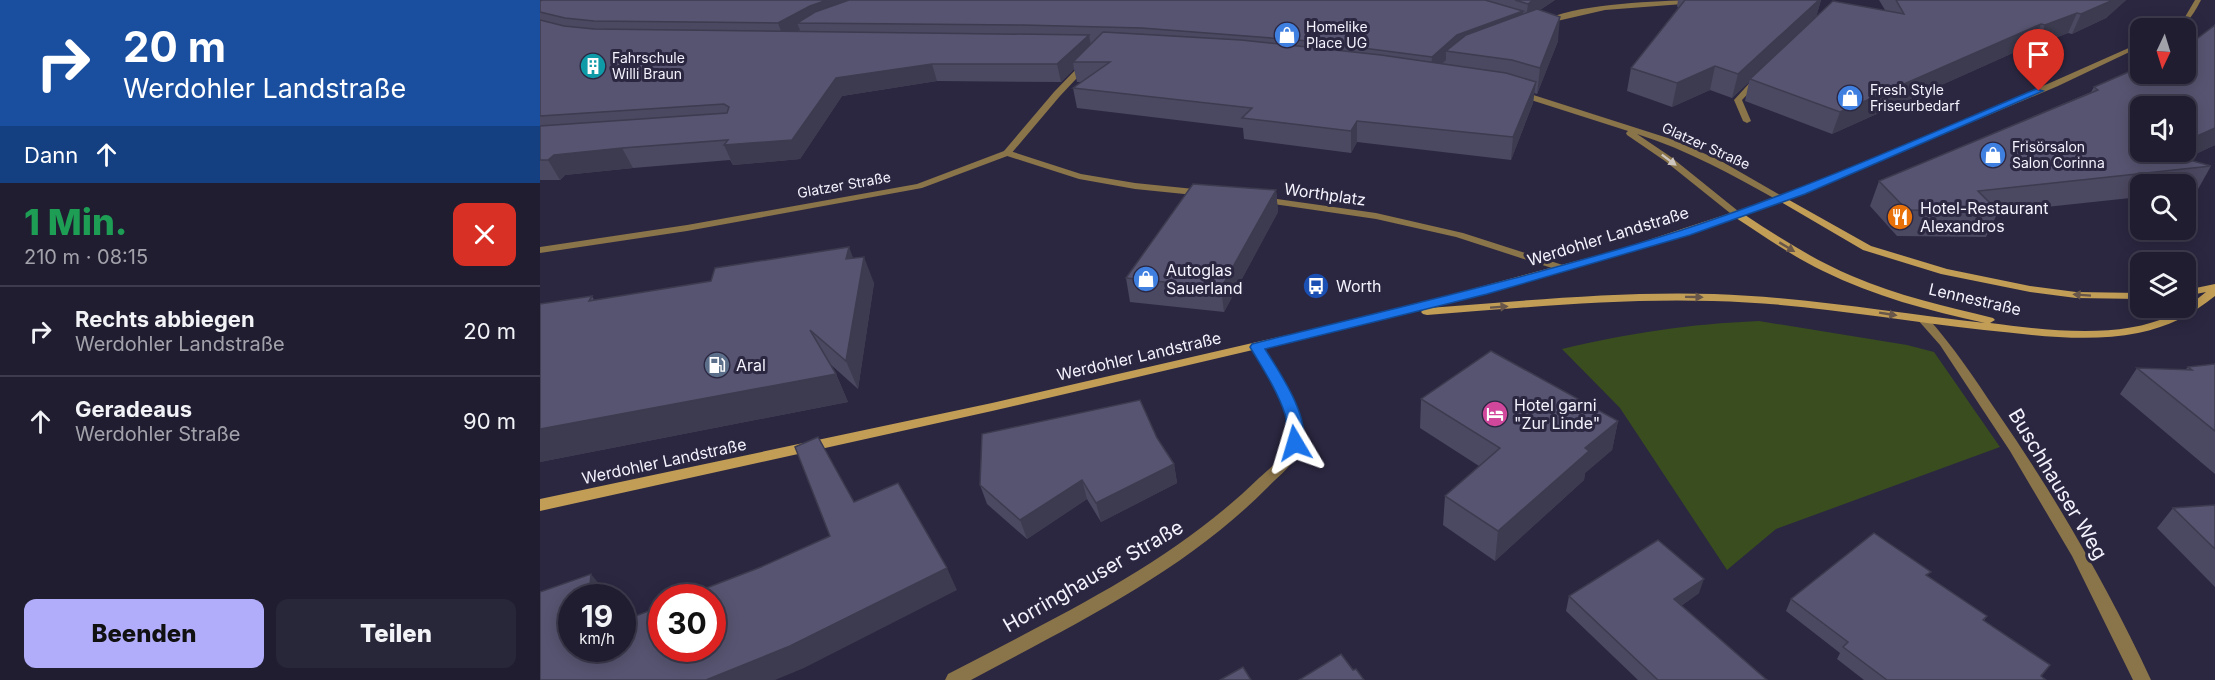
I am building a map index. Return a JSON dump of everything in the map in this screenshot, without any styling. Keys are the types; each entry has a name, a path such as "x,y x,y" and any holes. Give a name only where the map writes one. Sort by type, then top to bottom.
{"main road":[{"name":"Werdohler Landstraße","path":"540,505 813,448 1399,314 1565,269 1782,199"},
{"name":"Lennestraße","path":"1782,199 1867,248 1945,272 2030,289 2076,295 2130,296"},
{"name":"Lennestraße","path":"1738,215 1834,273 1940,310 2014,325 2097,334 2147,327 2186,313 2215,289"},
{"name":"Lennestraße","path":"2196,292 2215,289"},
{"path":"1399,314 1635,297 1691,297 1777,301 1999,329 2097,334"}],"street":[{"path":"1534,25 1564,15 1604,7 1709,0"},
{"path":"2188,18 2198,0"},
{"path":"1782,199 2055,84 2130,50"},
{"name":"Glatzer Straße","path":"540,250 687,228 919,186 1007,153 1057,94 1096,54"},
{"path":"1748,121 1738,100 1761,76"},
{"name":"Glatzer Straße","path":"1506,89 1698,153 1782,199"},
{"name":"Glatzer Straße","path":"1616,125 1668,159 1738,215"},
{"path":"1007,153 1079,176 1135,186 1218,195"},
{"name":"Worthplatz","path":"1251,199 1376,216 1459,235 1565,269"},
{"name":"Buschhauser Weg","path":"1923,320 1944,343 2015,448 2078,553 2142,680"},
{"name":"Horringhauser Straße","path":"954,680 1132,582 1207,534 1262,486 1284,462 1295,443 1293,417 1278,382 1257,347"}],"green space":[{"path":"1759,321 1907,345 1934,352 2000,447 1776,529 1727,570 1620,408 1562,349 1659,330"}],"building":[{"path":"827,0 778,23 594,21 565,18 540,12 540,1"},
{"path":"849,0 1485,0 1523,11 1457,35 1432,57 1309,41 1142,28 797,23 815,12"},
{"path":"1515,0 1533,0 1528,4"},
{"path":"1685,0 1819,0 1738,74 1715,66 1677,83 1631,68"},
{"path":"1896,0 2113,0 2081,14 2077,13 2045,25 2041,24 1840,112 1750,79 1833,1 1904,14"},
{"path":"1537,9 1560,17 1540,68 1512,60 1446,51 1466,35"},
{"path":"540,20 564,26 594,29 1089,35 1057,64 932,64 836,78 792,140 724,145 728,140 622,148 554,155 548,160 540,160 540,126 727,113 729,107 724,104 540,116"},
{"path":"2215,25 2215,128 2196,137 2196,96 2130,96 2130,162 2196,162 2211,166 1978,191 1998,211 1907,210 1879,181 2098,90 2094,87 2130,71 2130,84 2196,84 2196,39"},
{"path":"1103,32 1241,40 1381,55 1506,73 1536,82 1513,137 1357,121 1351,131 1242,118 1252,108 1073,88 1110,62 1073,62"},
{"path":"1193,184 1276,190 1221,288 1126,278"},
{"name":"Aral","path":"849,247 846,259 864,257 846,361 810,330 836,374 540,429 540,304 592,296 589,301 711,281 715,268"},
{"path":"1491,351 1618,421 1585,448 1589,451 1498,531 1445,496 1500,448 1421,399"},
{"path":"2215,364 2215,431 2137,368 2192,370 2188,367"},
{"path":"1140,400 1157,438 1174,464 1096,503 1082,480 1020,520 980,485 982,434"},
{"path":"818,437 854,502 898,483 947,568 790,646 706,680 540,680 540,592 558,586 558,662 636,662 636,616 648,611 648,662 726,662 726,584 717,584 830,536 795,447"},
{"path":"2215,505 2215,549 2173,508"},
{"path":"1874,533 1931,572 1926,575 1987,616 1983,620 2050,665 2041,676 2046,680 1887,680 1843,647 1848,642 1791,599"},
{"path":"1658,540 1704,579 1674,599 1767,680 1658,680 1569,596"},
{"path":"591,574 590,584 563,584"},
{"path":"1341,654 1364,680 1299,680"},
{"path":"1243,667 1251,680 1220,680"}],"place":[{"name":"Homelike Place UG","path":"1287,35"},
{"name":"Fahrschule Willi Braun","path":"593,66"},
{"name":"Fresh Style Friseurbedarf","path":"1850,98"},
{"name":"Frisörsalon Salon Corinna","path":"1993,155"},
{"name":"Hotel-Restaurant Alexandros","path":"1900,217"},
{"name":"Autoglas Sauerland","path":"1146,279"},
{"name":"Worth","path":"1316,286"},
{"name":"Aral","path":"717,365"},
{"name":"Hotel garni \"Zur Linde\"","path":"1495,414"}],"route":[{"path":"1295,443 1293,417 1278,382 1257,347 1376,320 1482,292 1686,232 1760,207 1853,171 2039,91"}]}
